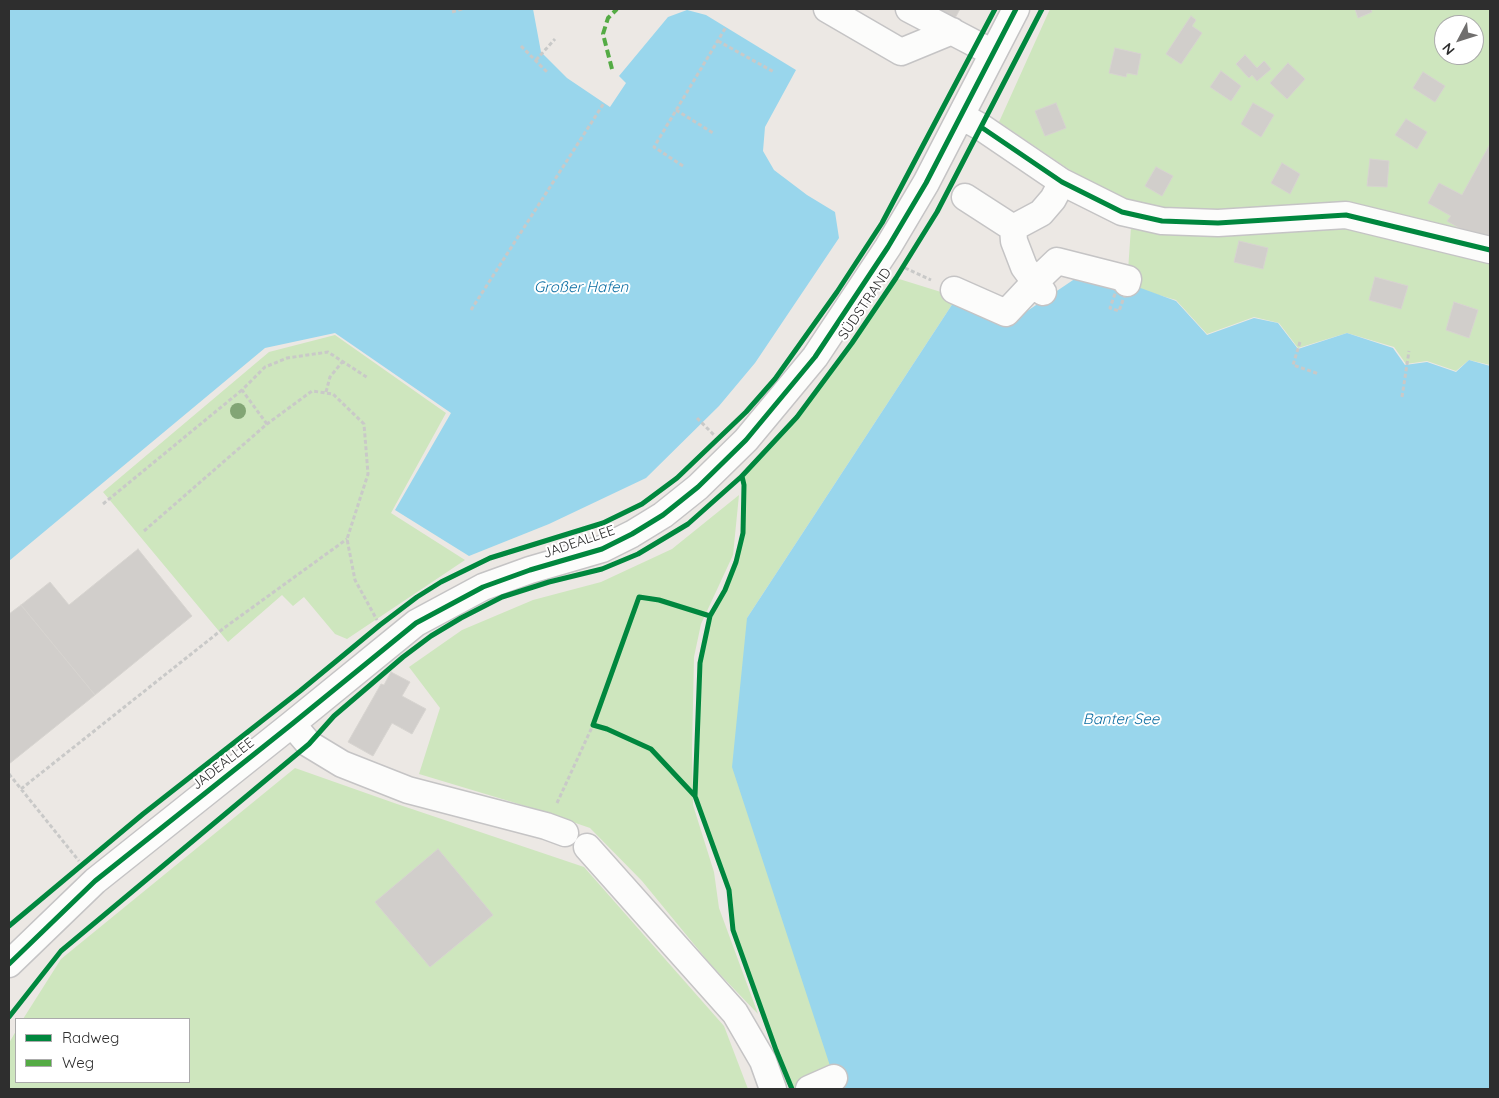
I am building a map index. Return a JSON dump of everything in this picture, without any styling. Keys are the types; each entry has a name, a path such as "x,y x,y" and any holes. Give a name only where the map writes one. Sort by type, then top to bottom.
{"street":[{"path":"827,9 902,52 952,31"},
{"path":"910,9 994,53"},
{"name":"JADEALLEE","path":"9,964 95,881 416,623 483,587 530,570 602,549 632,534 663,515 698,487 746,440 815,357 888,247 926,183 1016,9"},
{"path":"961,116 981,127 1062,182 1122,212 1162,221 1218,223 1346,215 1490,250"},
{"path":"1013,228 1041,213 1053,198 1062,182"},
{"path":"965,197 1013,228"},
{"path":"1013,228 1014,241 1024,267 1039,287"},
{"path":"954,290 1006,313 1039,287 1057,261 1128,279 1127,283"},
{"path":"292,724 309,744 342,764 408,790 556,830"},
{"path":"587,847 735,1013 762,1061 773,1089"},
{"path":"809,1089 834,1078"}],"path":[{"path":"452,12 462,9"},
{"path":"683,166 654,147 726,27"},
{"path":"536,60 555,39"},
{"path":"718,41 774,72"},
{"path":"521,46 548,73"},
{"path":"471,310 604,103"},
{"path":"676,110 713,133"},
{"path":"1300,342 1293,365 1320,374"},
{"path":"1402,396 1409,351"},
{"path":"103,504 242,390 265,367 287,358 328,352 368,378"},
{"path":"326,392 330,377 343,361"},
{"path":"242,390 267,424"},
{"path":"144,531 267,424 312,391 333,394 364,424 368,474 347,539 355,580 391,642"},
{"path":"696,418 718,440"},
{"path":"21,788 224,628 347,539"},
{"path":"556,830 593,725"},
{"path":"9,774 95,881"}],"green space":[{"path":"1050,9 1490,9 1490,365 1469,360 1456,371 1427,361 1406,364 1394,347 1347,333 1298,348 1279,323 1254,317 1207,334 1176,300 1127,286 1132,212 999,122"},
{"path":"896,278 957,297 747,618 840,1089 792,1089 733,930 729,890 695,796 700,663 710,616 725,590 736,562 743,533 744,485 742,476 797,417 852,343"},
{"path":"335,335 446,413 391,513 465,560 347,639 335,634 304,597 293,606 282,595 228,642 103,492 269,352"},
{"path":"739,495 733,555 701,624 694,657 693,805 714,872 719,908 758,1014 711,965 642,881 590,828 532,808 419,774 440,708 409,667 462,630 533,600 601,582 672,549"},
{"path":"295,768 584,867 724,1026 748,1089 9,1089 9,1043 15,1033 15,1083 190,1083 190,1018 24,1018 61,959"}],"water":[{"name":"Großer Hafen","path":"9,9 533,9 541,52 567,78 610,107 626,83 619,76 668,17 687,10 706,15 796,70 765,127 763,151 774,170 807,195 835,212 839,238 755,363 719,406 646,478 549,524 469,556 395,510 451,413 335,333 265,348 9,561"},
{"name":"Banter See","path":"1082,274 1127,283 1176,301 1207,335 1254,318 1278,323 1298,349 1347,333 1393,348 1405,365 1427,362 1456,372 1469,360 1490,366 1490,1089 840,1089 834,1078 732,767 747,618 957,297 1008,324"}],"building":[{"path":"934,9 960,9 954,20"},
{"path":"1355,9 1371,9 1372,12 1358,18"},
{"path":"1191,16 1196,20 1192,26 1202,33 1181,64 1166,54"},
{"path":"1115,48 1141,54 1137,75 1127,73 1126,77 1109,73"},
{"path":"1245,55 1257,68 1264,61 1271,69 1257,81 1252,75 1249,78 1236,64"},
{"path":"1288,63 1305,79 1287,99 1270,83"},
{"path":"1221,71 1241,86 1231,101 1210,87"},
{"path":"1423,72 1445,86 1435,102 1413,88"},
{"path":"1056,103 1066,128 1045,136 1035,111"},
{"path":"1253,103 1274,115 1261,137 1241,124"},
{"path":"1406,119 1427,132 1417,149 1395,135"},
{"path":"1490,144 1490,241 1475,232 1473,236 1447,221 1451,216 1428,203 1439,183 1462,195"},
{"path":"1370,159 1389,161 1387,187 1367,186"},
{"path":"1282,163 1300,174 1290,194 1271,183"},
{"path":"1156,167 1173,176 1162,196 1145,186"},
{"path":"1239,241 1268,248 1263,269 1234,262"},
{"path":"1375,277 1408,286 1401,309 1369,300"},
{"path":"1454,302 1478,310 1469,338 1446,330"},
{"path":"138,549 192,616 95,695 21,605 50,582 69,605"},
{"path":"21,605 95,695 9,764 9,614"},
{"path":"391,672 410,682 402,696 426,709 412,734 392,723 373,756 348,742 381,684 384,685"},
{"path":"438,849 493,915 430,967 375,902"}],"marked path":[{"path":"612,69 603,34 608,18 617,9"}],"cycle path":[{"path":"9,926 143,814 417,597 441,582 490,558 603,523 642,504 677,478 746,412 775,379 837,292 882,223 995,9"},
{"name":"SÜDSTRAND","path":"9,964 95,881 416,623 483,587 530,570 602,549 632,534 663,515 698,487 746,440 815,357 888,247 926,183 1016,9"},
{"name":"SÜDSTRAND","path":"9,1017 61,951 309,744 334,716 403,657 431,636 502,597 549,582 602,569 638,554 688,524 742,476 797,417 852,343 896,278 937,212 1042,9"},
{"path":"981,127 1062,182 1122,212 1162,221 1218,223 1346,215 1490,250"},
{"path":"742,476 744,485 743,533 736,562 725,590 710,616 700,663 695,796 729,890 733,930 792,1089"},
{"path":"695,796 651,749 607,729 593,725 639,597 659,600 710,616"}]}
